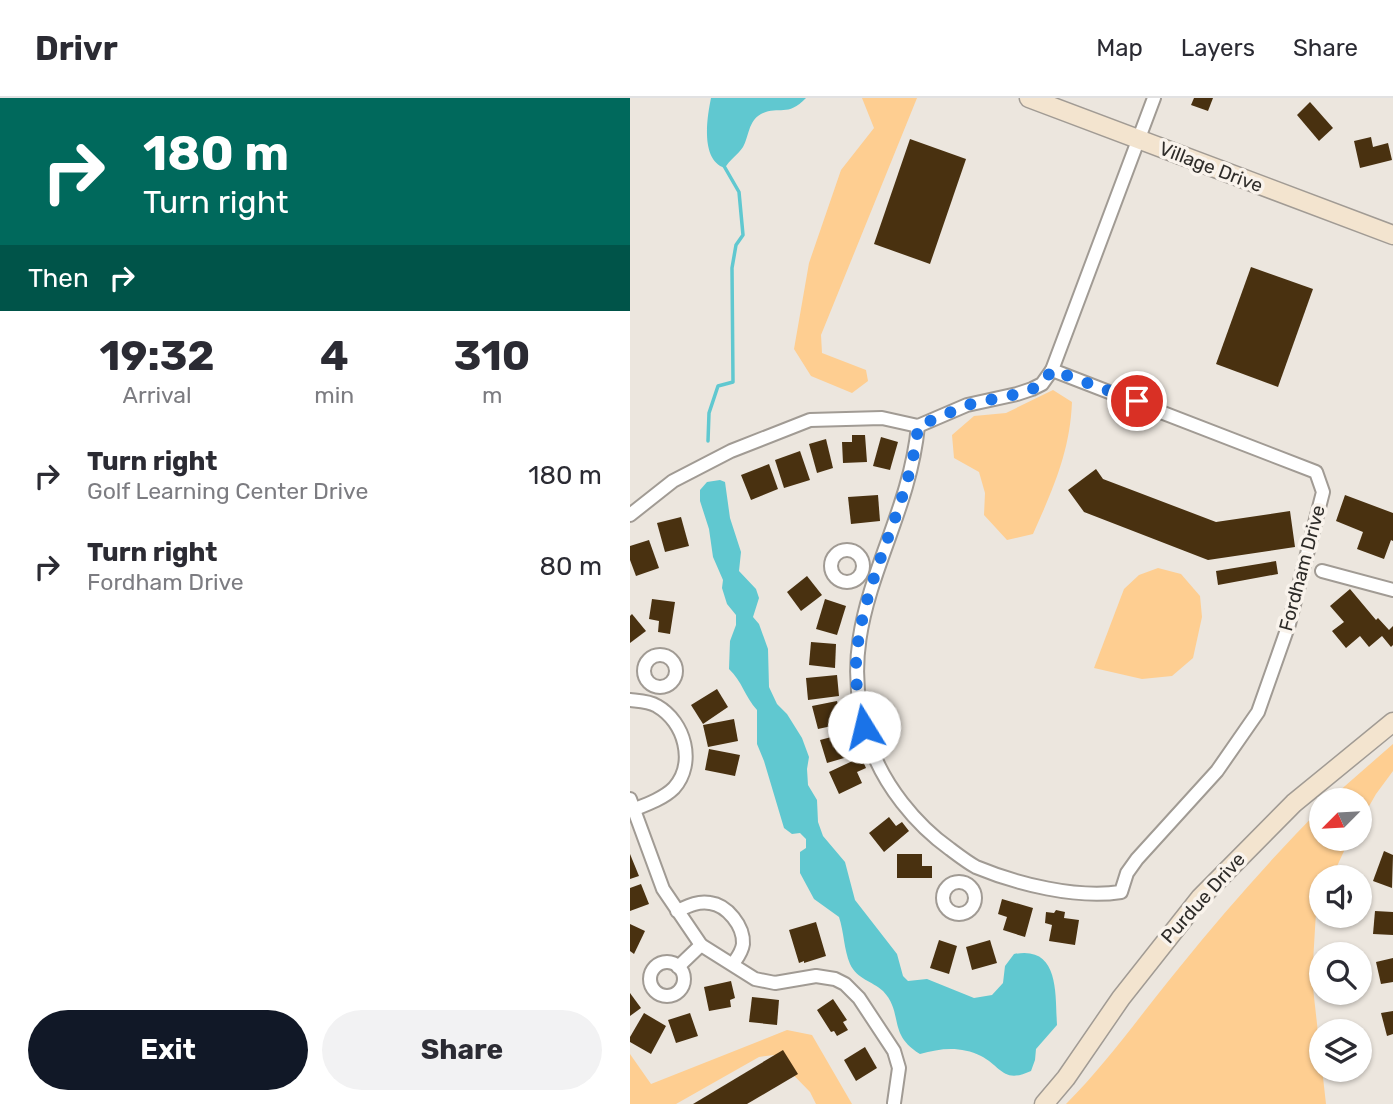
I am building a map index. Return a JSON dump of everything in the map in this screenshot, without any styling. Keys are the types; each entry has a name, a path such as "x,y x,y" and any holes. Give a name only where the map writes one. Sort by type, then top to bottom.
{"street":[{"name":"Village Drive","path":"1029,98 1393,235"},
{"path":"630,516 673,481 732,451 810,420 882,418 918,426 967,405 1017,394 1042,384 1052,370 1154,98"},
{"name":"Fordham Drive","path":"974,866 1021,883 1099,895 1121,892 1127,873 1136,859 1217,771 1258,712 1289,624 1323,492 1315,472 1052,370"},
{"path":"918,426 915,455 868,574 856,666 864,727 889,786 941,842 974,866 966,884"},
{"path":"1322,571 1393,590"},
{"path":"649,703 654,685"},
{"path":"630,700 649,703 670,716 680,731 686,753 684,772 673,788 659,799 632,804 663,889 677,911 701,945 755,979 775,983 816,976 835,979 845,984 859,998 894,1051 899,1068 894,1103"},
{"name":"Purdue Drive","path":"1044,1104 1066,1078 1160,946 1209,888 1294,803 1393,722"},
{"path":"677,911 696,902 712,902 735,919 743,944 733,964"},
{"path":"678,967 701,945"}],"shaded area":[{"path":"862,98 917,98 821,335 822,353 866,370 868,381 852,393 811,376 794,349 809,263 841,170 874,128"},
{"path":"1053,390 1072,402 1064,454 1033,534 1007,540 984,515 985,493 979,472 954,458 952,435 974,416 1006,413"},
{"path":"1158,568 1181,574 1200,596 1202,617 1193,658 1172,676 1142,679 1094,668 1124,589 1139,575"},
{"path":"1393,744 1393,771 1372,801 1372,788 1343,788"},
{"path":"1309,821 1309,851 1344,851 1338,865 1309,865 1309,928 1315,928 1314,942 1309,942 1309,1005 1315,1005 1316,1019 1309,1019 1309,1082 1324,1082 1326,1104 1066,1104 1110,1055 1231,906"},
{"path":"787,1030 812,1035 852,1104 816,1104 810,1092 774,1055 759,1057 676,1104 630,1104 630,1054 651,1084"}],"water":[{"path":"711,98 806,98 793,108 767,112 757,117 743,147 725,168 717,164 712,156 707,138"},
{"path":"707,482 725,482 730,518 741,552 739,571 756,589 759,598 753,617 759,624 768,649 769,687 777,704 787,714 802,738 809,757 808,785 817,800 818,822 823,836 845,862 855,900 897,954 903,976 908,981 927,979 974,998 992,995 1003,983 1005,966 1014,954 1029,953 1040,957 1052,974 1057,1025 1036,1049 1031,1071 1022,1075 1008,1075 981,1056 966,1051 943,1049 920,1054 910,1046 899,1031 889,999 850,964 839,917 814,899 800,873 800,852 806,848 806,839 800,833 792,834 784,828 757,744 757,710 729,669 730,641 736,625 736,615 727,604 722,588 723,580 713,557 709,529 700,501 700,490"}],"building":[{"path":"1194,98 1213,98 1208,111 1191,105"},
{"path":"1310,102 1333,128 1319,141 1297,115"},
{"path":"1371,137 1373,147 1388,143 1392,160 1360,168 1354,141"},
{"path":"910,139 966,159 930,264 874,244"},
{"path":"1251,267 1313,289 1278,387 1216,364"},
{"path":"852,435 865,435 867,462 843,463 842,442 852,442"},
{"path":"881,437 898,442 890,470 873,466"},
{"path":"826,439 833,468 817,473 809,444"},
{"path":"800,451 810,480 784,488 775,460"},
{"path":"769,464 778,489 751,500 741,475"},
{"path":"1096,469 1103,479 1216,522 1290,511 1295,547 1208,560 1084,512 1068,490"},
{"path":"878,495 880,521 851,524 848,497"},
{"path":"1345,495 1393,513 1393,541 1391,540 1384,559 1357,549 1363,532 1336,521"},
{"path":"681,517 689,546 665,552 657,523"},
{"path":"649,540 659,568 636,576 630,560 630,546"},
{"path":"1276,561 1278,574 1218,585 1216,571"},
{"path":"807,576 822,595 801,611 787,592"},
{"path":"1350,589 1376,620 1378,618 1389,630 1393,626 1391,647 1382,636 1369,647 1360,636 1346,648 1332,631 1344,622 1330,606"},
{"path":"652,599 675,602 670,634 658,632 659,621 649,619"},
{"path":"825,599 846,606 837,635 816,629"},
{"path":"632,614 646,631 630,643 630,616"},
{"path":"811,642 836,644 835,668 809,665"},
{"path":"837,675 839,696 808,700 806,678"},
{"path":"717,689 728,707 703,724 691,705"},
{"path":"837,701 840,712 847,710 850,722 818,729 812,706"},
{"path":"734,719 738,741 708,747 703,725"},
{"path":"854,731 858,742 848,745 851,756 827,763 820,740"},
{"path":"709,749 740,755 735,776 705,770"},
{"path":"861,757 866,768 857,772 862,783 839,794 829,772"},
{"path":"889,817 896,826 902,822 909,831 884,852 869,833"},
{"path":"1384,851 1393,855 1392,888 1373,881"},
{"path":"630,854 639,876 630,879"},
{"path":"897,854 922,854 922,866 932,866 932,878 897,878"},
{"path":"641,884 649,904 630,911 630,888"},
{"path":"1002,899 1033,908 1025,937 1003,930 1007,917 998,914"},
{"path":"1056,910 1065,912 1064,918 1079,920 1075,945 1049,941 1052,925 1045,923 1046,912 1054,913"},
{"path":"1375,911 1393,912 1393,935 1373,934"},
{"path":"816,922 826,956 799,963 789,930"},
{"path":"630,924 645,931 634,954 630,951"},
{"path":"939,940 957,946 949,974 930,968"},
{"path":"990,940 997,963 972,970 966,947"},
{"path":"1393,958 1393,982 1381,984 1376,962"},
{"path":"731,981 735,998 730,1000 731,1007 709,1011 704,987"},
{"path":"630,993 641,1008 630,1016"},
{"path":"752,997 779,1000 777,1025 749,1022"},
{"path":"833,999 847,1020 843,1022 848,1030 837,1036 834,1031 831,1032 817,1010"},
{"path":"1393,1011 1393,1034 1387,1036 1381,1013"},
{"path":"644,1013 666,1026 651,1054 630,1042 630,1037"},
{"path":"690,1013 698,1036 676,1043 668,1020"},
{"path":"865,1047 877,1068 856,1081 844,1060"},
{"path":"783,1050 798,1074 747,1104 693,1104"}],"waterway":[{"path":"708,441 709,413 718,386 733,382 732,268 736,245 743,235 739,192 724,166"}],"route":[{"path":"864,727 856,666 859,637 871,588 915,455 918,426 967,405 1032,389 1042,384 1052,370 1137,401"}]}
